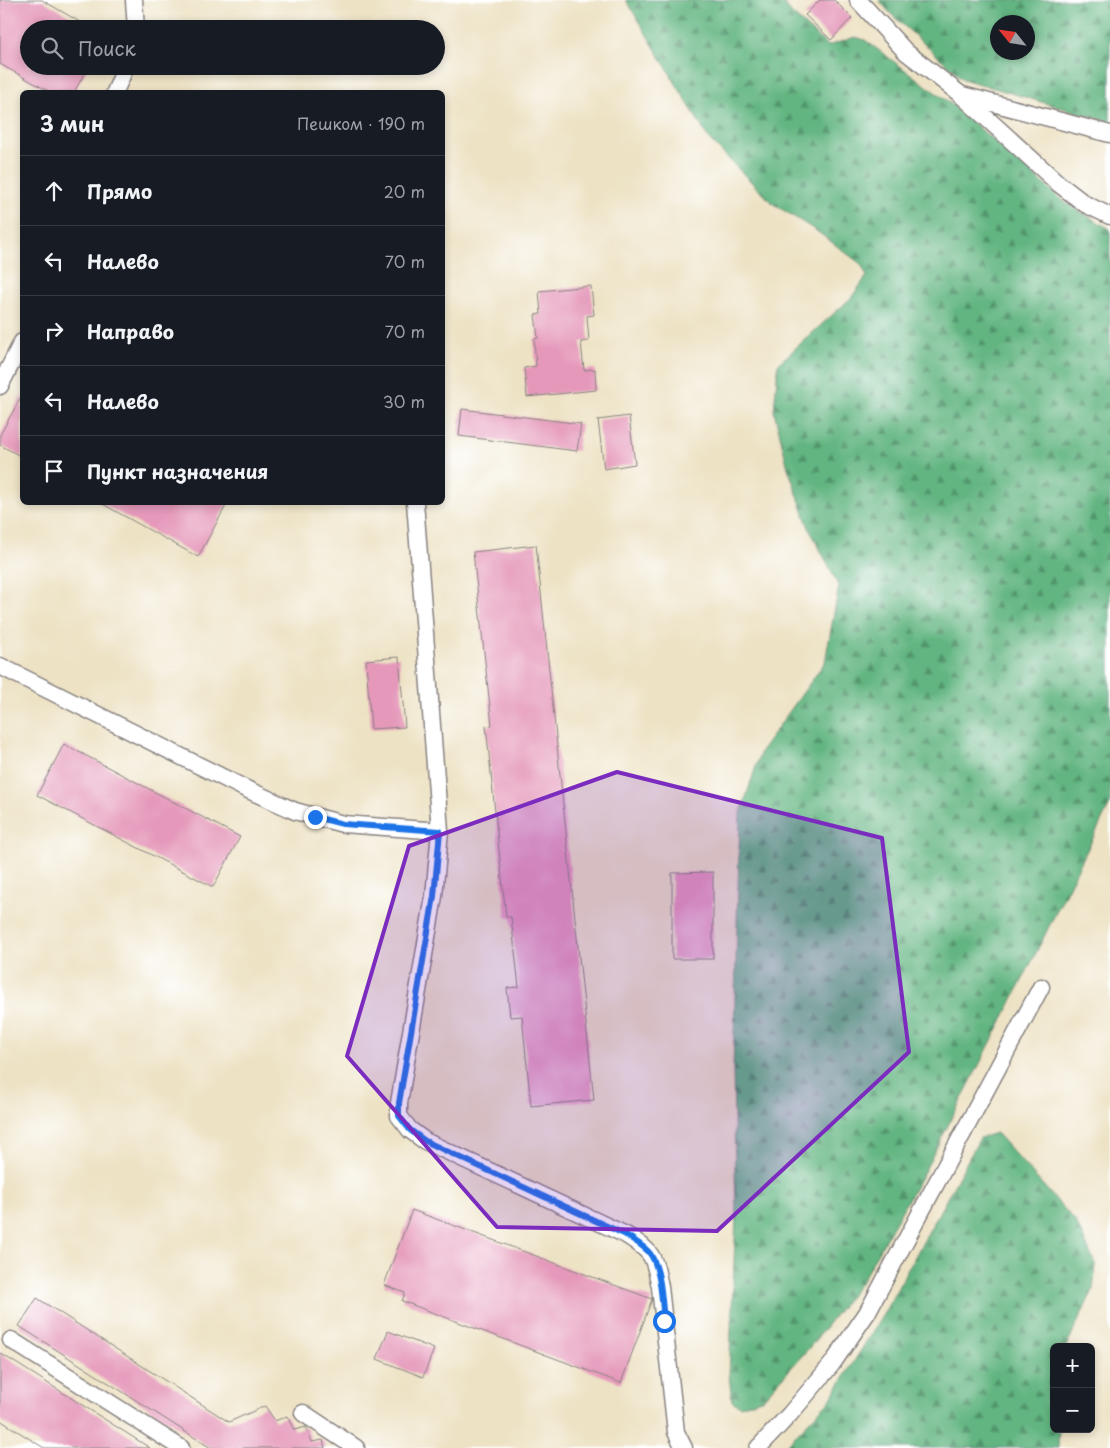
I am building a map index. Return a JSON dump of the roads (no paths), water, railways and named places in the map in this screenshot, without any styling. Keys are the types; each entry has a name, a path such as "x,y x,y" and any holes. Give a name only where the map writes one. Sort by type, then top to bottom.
{"lane":[{"path":"134,0 135,20"},
{"path":"858,0 906,52 960,94 1059,184 1085,204 1110,216"},
{"path":"117,90 123,75"},
{"path":"960,94 1110,134"},
{"path":"0,386 20,346"},
{"path":"415,505 440,831 434,896 399,1103 399,1116 410,1130 425,1141 626,1235 643,1246 651,1254 656,1266 660,1287 676,1432 684,1448"},
{"path":"0,666 244,788 295,810 343,824 440,831"},
{"path":"758,1448 790,1414 832,1364 867,1313 1041,987"},
{"path":"11,1340 181,1448"},
{"path":"303,1413 356,1448"}]}
